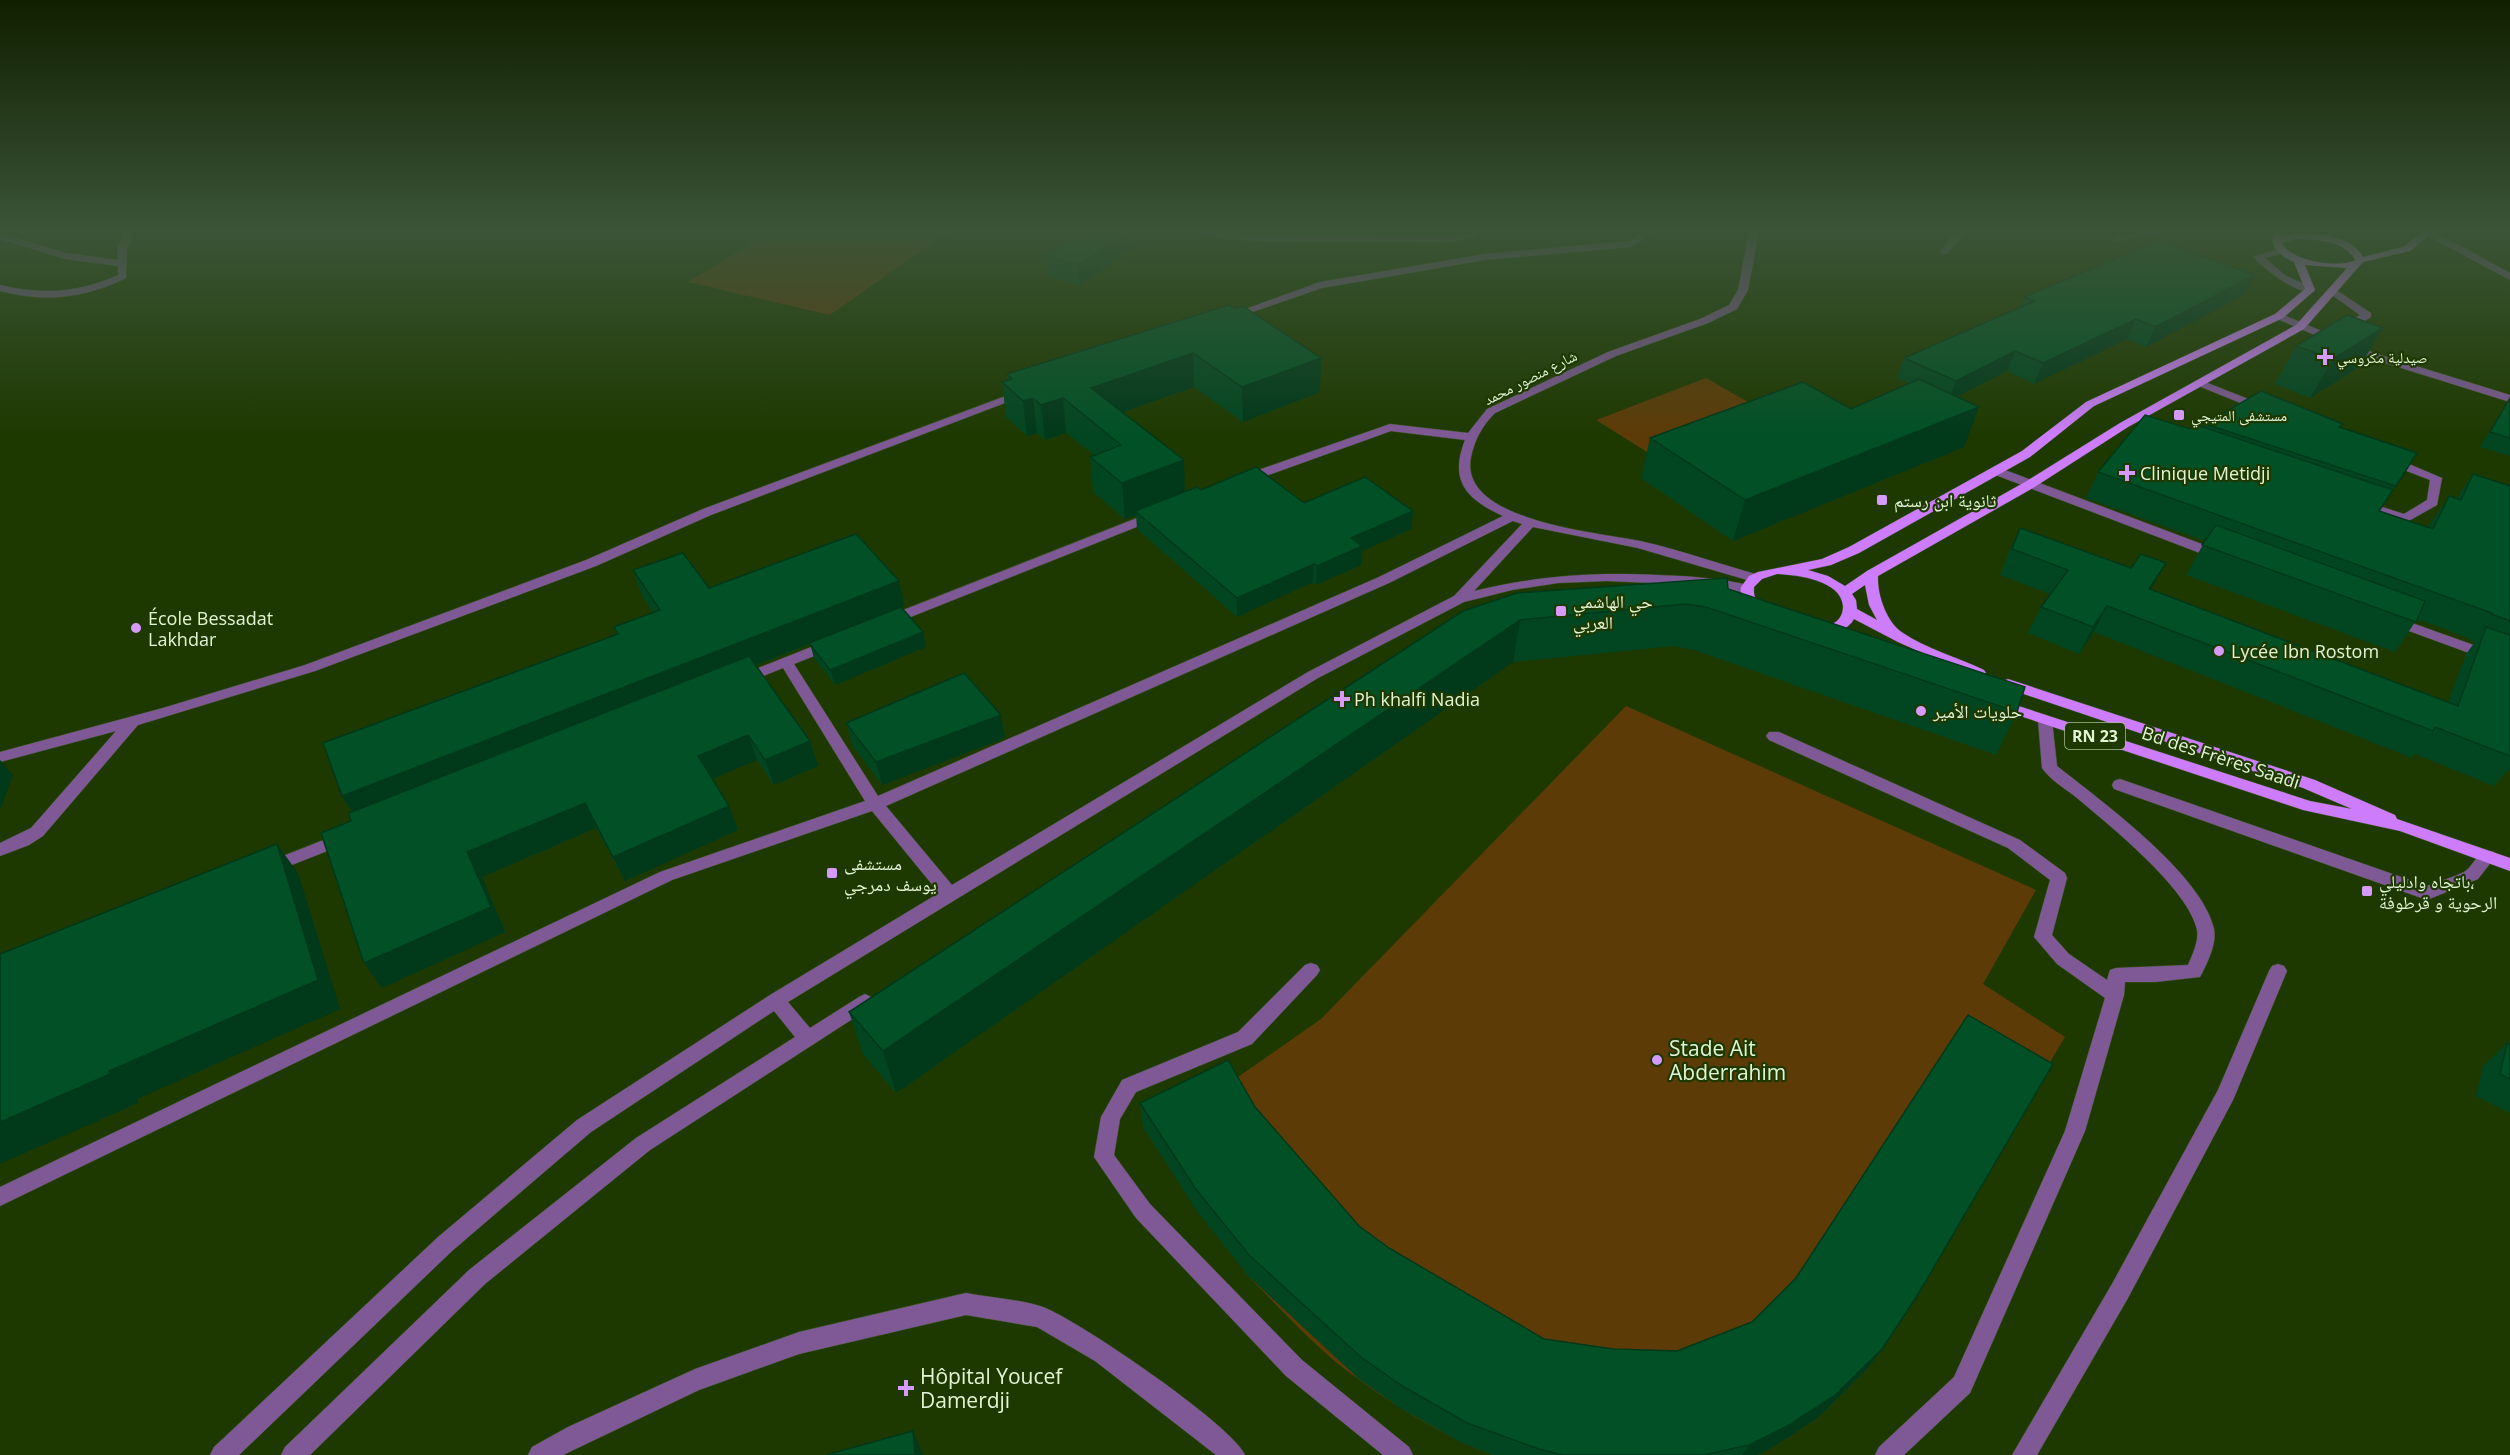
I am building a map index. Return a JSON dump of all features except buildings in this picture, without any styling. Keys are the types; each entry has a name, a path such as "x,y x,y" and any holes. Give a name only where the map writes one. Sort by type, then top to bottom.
{"main road":[{"path":"1839,646 1765,618 1754,609 1748,598 1750,584 1764,573 1792,570 1826,562 1848,553 2026,454 2090,404 2279,316 2299,299"},
{"path":"1844,593 1872,574 2300,327 2326,299"},
{"path":"1792,570 1822,578 1844,593 1848,599 1850,611 1840,625 1827,630 1794,629"},
{"name":"RN 23","path":"1872,574 1871,595 1875,605 1881,617 1903,639"},
{"name":"Bd des Frères Saadi","path":"1850,611 1942,658 2021,689 2309,784 2402,826 2510,865"},
{"name":"Bd des Frères Saadi","path":"1983,698 2309,806 2402,826"}],"street":[{"path":"1219,321 1281,299"},
{"name":"شارع منصور محمد","path":"1738,299 1733,307 1704,321 1612,354 1491,411 1478,424 1464,461 1465,479 1479,498 1512,516 1530,523 1640,544 1750,584"},
{"path":"2300,327 2349,326 2367,315 2344,299"},
{"path":"2279,316 2300,327 2370,354 2510,399"},
{"path":"2200,383 2275,413"},
{"path":"0,757 133,722 343,655 591,563 707,512 1029,390"},
{"path":"1230,485 1390,427 1472,437"},
{"path":"2349,500 2405,519 2433,502 2436,478 2382,456"},
{"path":"1997,471 2229,559"},
{"path":"875,626 1163,512"},
{"path":"0,1197 666,876 875,804 1384,580 1512,516"},
{"path":"1459,599 1530,523"},
{"path":"222,1455 445,1244 584,1126 776,999 1313,675 1459,599 1523,584 1558,579 1606,577 1750,584"},
{"path":"1736,612 1765,618"},
{"path":"2386,617 2510,663"},
{"path":"731,684 842,640"},
{"path":"786,662 875,804 950,895"},
{"path":"1887,1455 1962,1385 2075,1131 2115,995 2116,975 2194,972 2204,947 2205,929 2191,898 2141,845 2050,768 2045,720"},
{"path":"0,850 23,842 37,832 133,722"},
{"path":"1774,736 2014,844 2050,871 2059,878 2043,937 2063,959 2115,995"},
{"path":"2120,785 2427,893 2472,875 2488,856"},
{"path":"255,874 354,834"},
{"path":"1311,970 1245,1038 1129,1086 1111,1117 1104,1157 1143,1211 1294,1368 1401,1455"},
{"path":"2024,1455 2120,1291 2226,1094 2278,971"},
{"path":"293,1455 477,1277 643,1144 876,994"},
{"path":"776,999 808,1039"},
{"path":"540,1455 576,1435 694,1380 778,1350 799,1343 966,1304 1040,1317 1103,1353 1212,1435 1233,1455"}],"shaded area":[{"path":"761,299 853,299 830,315"},
{"path":"1706,378 1767,413 1655,457 1596,420"},
{"name":"Stade Ait Abderrahim","path":"1626,706 2036,890 1983,984 2065,1037 1866,1370 1819,1417 1775,1446 1493,1455 1435,1428 1398,1407 1363,1383 1320,1348 1249,1277 1228,1084 1321,1019"}],"place":[{"name":"صيدلية مكروسي","path":"2325,357"},
{"name":"مستشفى المتيجي","path":"2179,415"},
{"name":"Clinique Metidji","path":"2127,473"},
{"name":"ثانوية ابن رستم","path":"1882,500"},
{"name":"حي الهاشمي العربي","path":"1561,611"},
{"name":"École Bessadat Lakhdar","path":"136,628"},
{"name":"Lycée Ibn Rostom","path":"2219,651"},
{"name":"Ph khalfi Nadia","path":"1342,699"},
{"name":"حلويات الأمير","path":"1921,711"},
{"name":"مستشفى يوسف دمرجي","path":"832,873"},
{"name":"باتجاه وادليلي، الرحوية و قرطوفة","path":"2367,891"},
{"name":"Stade Ait Abderrahim","path":"1657,1060"},
{"name":"Hôpital Youcef Damerdji","path":"906,1388"}]}
